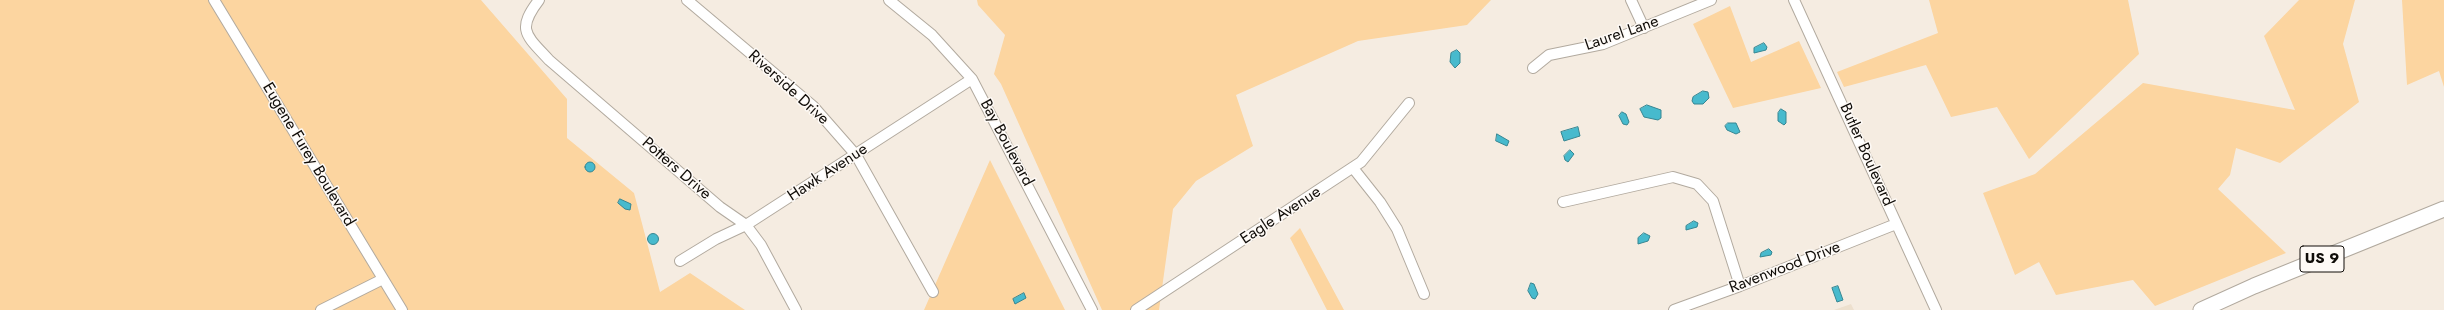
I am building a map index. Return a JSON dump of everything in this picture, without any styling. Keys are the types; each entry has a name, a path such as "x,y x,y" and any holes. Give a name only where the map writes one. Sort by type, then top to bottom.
{"highway":[{"name":"US 9","path":"2201,310 2254,286 2444,209"}],"street":[{"name":"Eugene Furey Boulevard","path":"214,0 402,310"},
{"name":"Potters Drive","path":"539,0 525,24 525,30 535,44 549,60 696,187 746,225 761,244 796,310"},
{"name":"Riverside Drive","path":"687,0 813,106 856,155 933,292"},
{"name":"Bay Boulevard","path":"888,0 932,35 972,79 1092,310"},
{"path":"1630,0 1644,28"},
{"name":"Laurel Lane","path":"1533,68 1549,55 1603,44 1712,0"},
{"name":"Butler Boulevard","path":"1794,0 1936,310"},
{"name":"Hawk Avenue","path":"680,261 716,239 746,225 972,79"},
{"name":"Eagle Avenue","path":"1136,310 1353,168 1371,151 1409,103"},
{"path":"1353,168 1380,202 1397,229 1424,294"},
{"path":"1563,202 1673,177 1697,184 1713,201 1740,286"},
{"name":"Ravenwood Drive","path":"1674,310 1740,286 1896,224"},
{"path":"320,310 383,279"}],"shaded area":[{"path":"0,0 481,0 567,99 567,138 634,193 660,292 690,273 745,310 0,310"},
{"path":"977,0 1491,0 1467,25 1358,41 1236,95 1253,146 1196,181 1173,209 1159,310 1102,310 1001,84 994,74 1005,35 978,5"},
{"path":"1929,0 2128,0 2139,54 2029,159 1997,107 1951,117 1926,65 1844,87 1837,72 1938,33"},
{"path":"2299,0 2355,0 2343,44 2359,102 2280,163 2236,148 2230,175 2218,189 2286,253 2155,306 2133,280 2056,295 2039,262 2015,275 1983,193 2035,174 2143,83 2295,110 2264,36"},
{"path":"2402,0 2444,0 2444,87 2439,71 2407,85"},
{"path":"1730,6 1751,62 1799,41 1821,88 1733,108 1693,24"},
{"path":"990,160 1065,310 924,310"},
{"path":"1300,228 1344,310 1327,310 1290,238"},
{"path":"1851,304 1854,310 1834,310"}],"water":[{"path":"1764,43 1767,47 1766,50 1754,53 1754,48"},
{"path":"1457,50 1460,53 1460,63 1455,68 1450,62 1451,53"},
{"path":"1703,91 1708,92 1709,98 1703,104 1694,104 1692,101 1693,97"},
{"path":"1647,105 1661,110 1661,118 1658,120 1644,117 1640,109"},
{"path":"1781,109 1786,112 1786,123 1784,125 1778,121 1778,113"},
{"path":"1622,112 1626,114 1629,122 1627,125 1623,124 1619,116"},
{"path":"1728,123 1736,123 1740,132 1736,134 1727,130 1725,126"},
{"path":"1578,127 1580,136 1564,141 1561,132"},
{"path":"1497,134 1509,141 1507,146 1496,141"},
{"path":"1570,150 1574,154 1568,162 1565,160 1564,156"},
{"path":"588,162 592,162 594,163 594,171 588,172 585,169 585,165"},
{"path":"620,199 631,204 630,210 625,209 618,203"},
{"path":"1694,221 1698,223 1697,227 1686,230 1686,226"},
{"path":"1644,233 1650,236 1648,241 1638,244 1638,238"},
{"path":"651,234 655,234 657,235 657,243 651,244 648,241 648,237"},
{"path":"1769,249 1772,252 1771,255 1760,257 1761,253"},
{"path":"1531,283 1534,284 1538,294 1535,299 1532,298 1528,291"},
{"path":"1838,286 1843,300 1837,302 1832,288"},
{"path":"1024,293 1026,298 1015,304 1013,299"}]}
